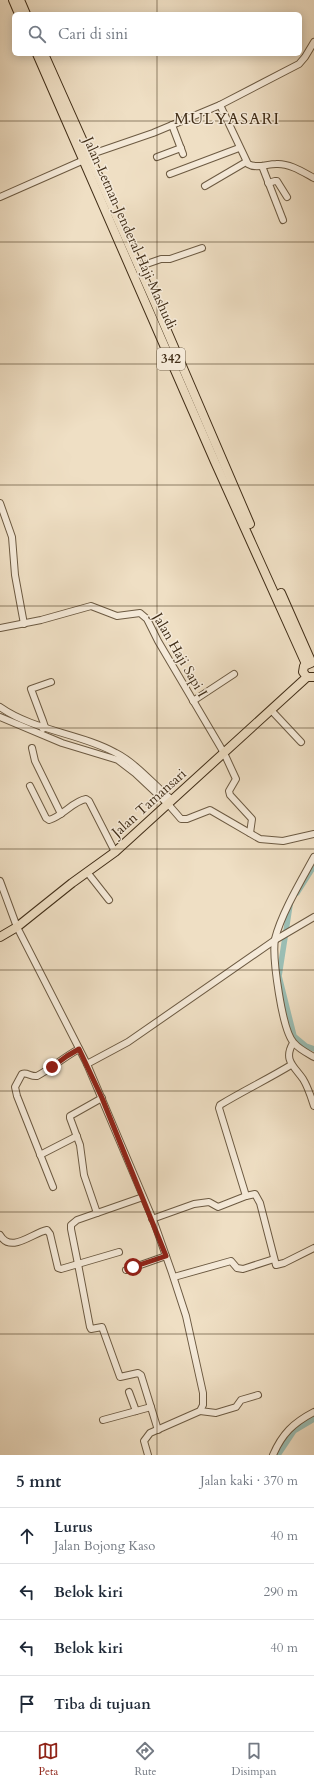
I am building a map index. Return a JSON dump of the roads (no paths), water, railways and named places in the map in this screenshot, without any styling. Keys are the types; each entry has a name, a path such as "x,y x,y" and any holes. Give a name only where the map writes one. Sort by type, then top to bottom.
{"main road":[{"path":"13,0 18,12"},
{"path":"20,0 25,12"},
{"name":"Jalan Letnan Jenderal Haji Mashudi","path":"38,56 62,102"},
{"name":"Jalan Letnan Jenderal Haji Mashudi","path":"45,56 62,102 218,460 311,663"},
{"name":"Jalan Letnan Jenderal Haji Mashudi","path":"110,211 155,303 187,389"},
{"path":"311,663 303,669 303,672 311,679"},
{"name":"Jalan Tamansari","path":"0,937 17,927 115,852 271,710 311,679"}],"street":[{"path":"0,197 86,157 172,125 220,105 299,64 306,57 314,42"},
{"path":"220,105 246,162 250,165 262,166 281,164 302,171 314,178"},
{"path":"157,157 182,151 172,125"},
{"path":"170,174 239,148"},
{"path":"205,186 246,162"},
{"path":"262,166 283,220"},
{"path":"268,183 275,181 277,182 287,197"},
{"path":"138,267 161,259 168,260 202,248"},
{"path":"0,503 12,537 15,574 24,624"},
{"name":"Jalan Haji Sapi I","path":"0,628 24,624 91,606 117,616 140,613 147,619 158,641 224,753 236,779 229,791 230,795 252,819 250,833"},
{"path":"193,701 234,674"},
{"path":"45,727 31,689 52,682"},
{"path":"0,707 14,716 116,752 127,759 170,802 181,819 187,819 210,810 260,839 283,841 314,834"},
{"path":"271,710 301,742"},
{"path":"0,717 62,743 118,760 170,802"},
{"path":"38,733 45,727"},
{"path":"32,748 34,761 61,814"},
{"path":"30,786 46,818 49,820 86,799 89,801 115,852"},
{"path":"314,857 286,911 277,939 275,974 285,1022 293,1043 314,1057"},
{"path":"87,872 109,900"},
{"path":"0,881 17,927 87,1064 102,1098 152,1219 174,1277 190,1333 203,1393 203,1405 200,1411"},
{"path":"87,1064 128,1042 277,939 314,917"},
{"path":"293,1043 289,1052 291,1065 304,1080 314,1106"},
{"path":"53,1186 14,1090 16,1083 22,1074 25,1073 37,1076 79,1049"},
{"path":"246,1196 219,1108 220,1105 264,1082 291,1065"},
{"path":"97,1213 84,1175 80,1145 70,1116 102,1098"},
{"path":"40,1154 77,1136"},
{"path":"152,1219 194,1204 208,1202 218,1208 246,1196 255,1194 257,1196 276,1265 280,1265 314,1248"},
{"path":"143,1197 77,1220 71,1225 71,1229 90,1327 91,1329 102,1327 120,1377 138,1373 141,1375 158,1430"},
{"path":"0,1235 7,1242 16,1243 47,1230 50,1234 58,1268 61,1269 119,1252"},
{"path":"126,1270 166,1256"},
{"path":"174,1277 231,1261 237,1268 243,1269 274,1259"},
{"path":"129,1392 136,1411"},
{"path":"148,1455 144,1445 146,1438 150,1433 200,1411 216,1413 236,1407 241,1400 258,1395"},
{"path":"103,1420 151,1407"},
{"path":"273,1455 280,1440 286,1432 299,1420 314,1412"}],"waterway":[{"path":"297,893 314,866"},
{"path":"290,905 279,976 294,1036 306,1046 314,1049"},
{"path":"278,1455 294,1431 314,1419"}],"district":[{"name":"MULYASARI","path":"227,119"}]}
